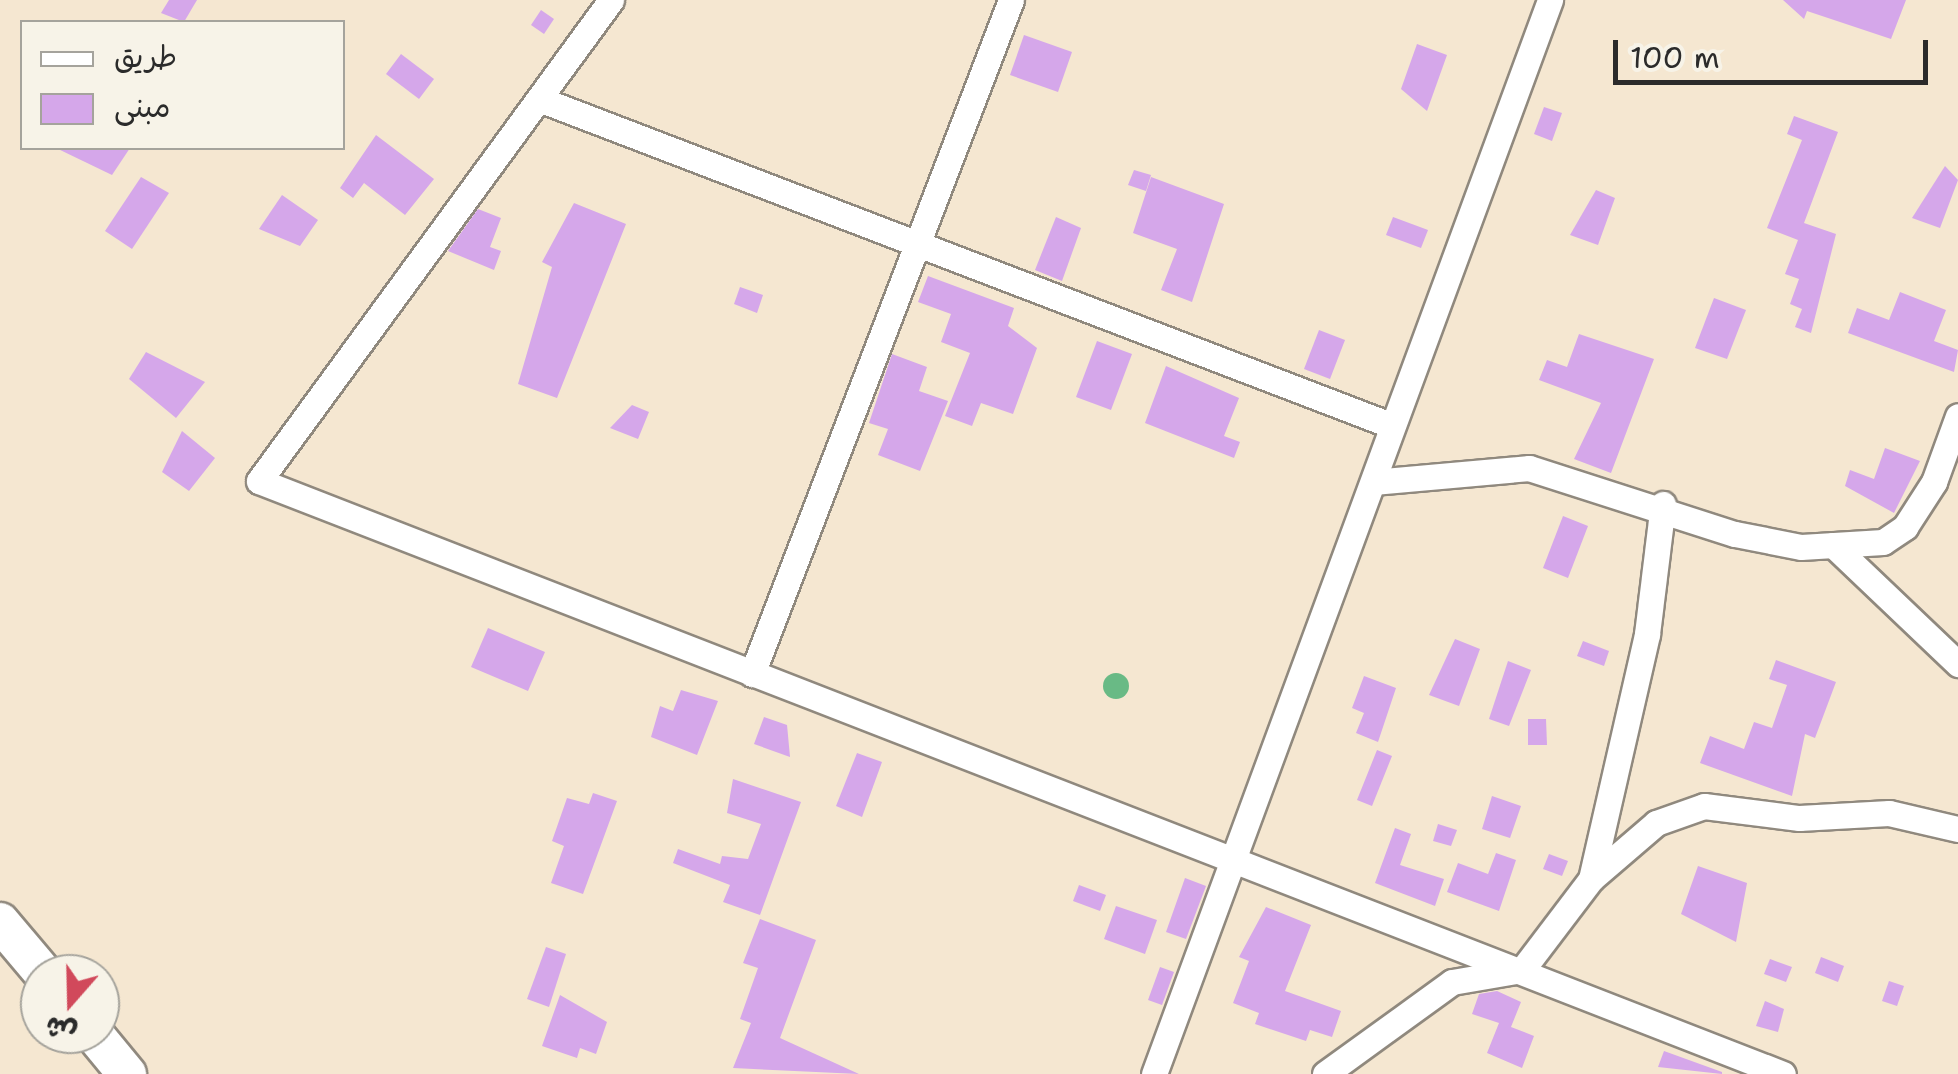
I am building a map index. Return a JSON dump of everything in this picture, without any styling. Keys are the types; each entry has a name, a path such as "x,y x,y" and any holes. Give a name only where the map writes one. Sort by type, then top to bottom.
{"main road":[{"path":"0,922 27,954"},
{"path":"111,1054 128,1074"}],"street":[{"path":"611,0 259,482 1782,1074"},
{"path":"752,674 1011,0"},
{"path":"1154,1074 1545,1"},
{"path":"538,99 1393,426"},
{"path":"1372,482 1529,468 1663,504 1735,534 1832,546 1882,542 1905,528 1958,416"},
{"path":"1591,880 1648,634 1663,504"},
{"path":"1832,546 1958,664"},
{"path":"1325,1074 1452,982 1522,970 1591,880 1656,823 1704,806 1799,818 1889,813 1958,829"}],"green space":[{"path":"1116,673 1125,677 1129,686 1125,695 1116,699 1107,695 1103,686 1107,677"}],"building":[{"path":"169,0 197,0 185,20 161,13"},
{"path":"1783,0 1906,0 1891,39 1807,11 1804,19"},
{"path":"541,10 554,19 544,34 531,25"},
{"path":"1024,35 1072,52 1058,92 1010,75"},
{"path":"1417,44 1447,55 1427,111 1401,89"},
{"path":"401,54 434,79 419,99 386,74"},
{"path":"1544,107 1562,113 1552,141 1534,134"},
{"path":"1794,116 1838,132 1804,223 1836,234 1811,333 1795,327 1802,309 1790,304 1799,279 1785,274 1798,240 1767,228 1802,140 1787,134"},
{"path":"376,135 434,179 405,215 364,183 353,198 340,188"},
{"path":"60,150 129,150 112,175"},
{"path":"1945,166 1958,180 1940,228 1912,218"},
{"path":"1134,170 1151,175 1146,191 1128,185"},
{"path":"141,177 169,193 132,249 105,231"},
{"path":"1151,177 1224,204 1192,302 1161,290 1177,249 1133,233"},
{"path":"1596,190 1615,198 1598,245 1570,235"},
{"path":"282,195 318,220 300,246 259,229"},
{"path":"574,203 626,224 557,398 518,384 552,267 542,262"},
{"path":"478,209 501,218 490,247 501,251 494,270 448,251"},
{"path":"1056,217 1081,228 1062,281 1035,270"},
{"path":"1393,217 1428,230 1421,248 1386,235"},
{"path":"928,276 1014,308 1008,326 1037,348 1013,414 981,403 972,426 945,416 970,353 941,342 951,314 918,302"},
{"path":"740,287 763,295 757,313 734,304"},
{"path":"1900,292 1946,310 1934,341 1958,350 1954,372 1848,333 1857,308 1889,320"},
{"path":"1714,298 1746,310 1727,359 1695,348"},
{"path":"1319,330 1345,340 1330,379 1304,369"},
{"path":"1579,334 1654,359 1611,473 1574,459 1601,403 1539,380 1547,360 1567,367"},
{"path":"1097,341 1132,354 1111,410 1076,397"},
{"path":"146,352 205,382 176,418 129,379"},
{"path":"892,354 927,367 919,391 948,401 920,471 878,455 888,429 869,423"},
{"path":"1166,366 1239,398 1224,436 1240,442 1234,458 1145,423"},
{"path":"632,405 649,412 638,439 610,428"},
{"path":"182,431 215,458 189,491 162,472"},
{"path":"1885,448 1920,461 1894,513 1845,486 1850,470 1874,479"},
{"path":"1563,516 1588,526 1568,578 1543,568"},
{"path":"488,628 545,652 528,691 471,667"},
{"path":"1455,639 1480,649 1459,706 1429,695"},
{"path":"1583,641 1609,651 1604,666 1577,656"},
{"path":"1776,660 1836,682 1815,738 1805,734 1792,796 1700,763 1710,736 1744,749 1754,722 1772,728 1787,685 1769,679"},
{"path":"1508,661 1531,670 1509,726 1489,719"},
{"path":"1364,676 1396,688 1378,742 1356,733 1364,713 1352,708"},
{"path":"681,690 718,701 697,755 651,737 660,706 673,711"},
{"path":"764,717 787,725 790,757 754,744"},
{"path":"1528,719 1546,719 1547,745 1528,745"},
{"path":"1377,750 1392,756 1372,806 1357,800"},
{"path":"857,753 882,762 862,817 836,806"},
{"path":"733,779 801,802 760,915 723,902 730,885 673,863 678,849 720,864 722,856 748,859 761,824 727,813"},
{"path":"593,793 617,801 583,894 551,883 564,846 552,841 567,798 589,804"},
{"path":"1492,796 1521,806 1510,838 1482,829"},
{"path":"1438,824 1457,830 1451,846 1433,841"},
{"path":"1395,828 1411,834 1400,865 1444,879 1435,906 1375,883"},
{"path":"1496,853 1516,860 1499,911 1447,892 1458,863 1488,874"},
{"path":"1549,854 1568,861 1562,876 1543,869"},
{"path":"1698,866 1747,883 1736,942 1681,914"},
{"path":"1185,878 1206,886 1186,939 1166,932"},
{"path":"1079,885 1106,895 1100,911 1073,901"},
{"path":"1116,906 1157,920 1145,954 1104,939"},
{"path":"1266,907 1311,925 1285,991 1341,1011 1332,1037 1310,1030 1306,1041 1255,1024 1259,1013 1233,1003 1249,961 1239,957"},
{"path":"760,919 816,940 780,1038 859,1074 733,1068 751,1023 740,1019 758,968 743,963"},
{"path":"546,947 566,954 549,1007 527,999"},
{"path":"1821,957 1844,966 1838,982 1815,973"},
{"path":"1770,959 1792,967 1786,982 1764,974"},
{"path":"1160,967 1174,972 1162,1005 1148,1000"},
{"path":"1889,981 1904,986 1897,1006 1882,1001"},
{"path":"1497,991 1521,1002 1511,1027 1534,1036 1522,1068 1487,1053 1499,1023 1472,1014 1479,994"},
{"path":"560,995 607,1022 596,1054 580,1048 577,1058 542,1046"},
{"path":"1765,1001 1784,1009 1778,1032 1756,1026"},
{"path":"1664,1051 1722,1072 1722,1074 1658,1067"}]}
